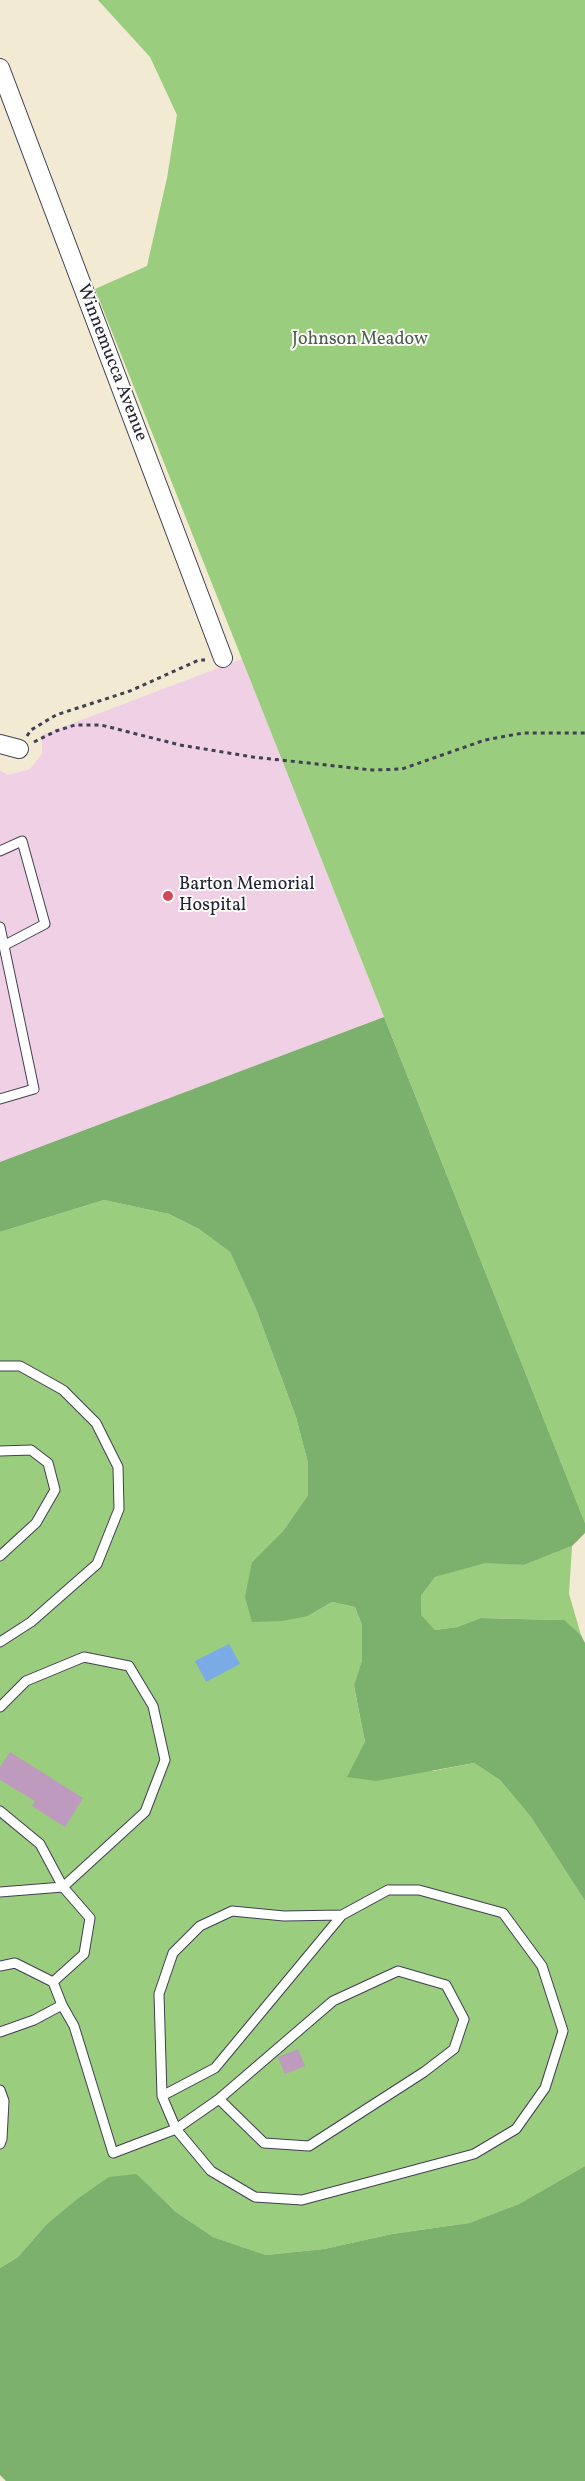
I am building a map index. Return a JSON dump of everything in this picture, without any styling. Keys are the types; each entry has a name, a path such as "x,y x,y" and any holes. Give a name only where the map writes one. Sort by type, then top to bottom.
{"street":[{"name":"Winnemucca Avenue","path":"0,68 223,658"},
{"path":"0,744 19,749"}],"lane":[{"path":"0,851 22,841 45,924 4,945"},
{"path":"0,927 34,1089 0,1100"},
{"path":"0,1366 20,1366 63,1390 96,1423 118,1467 120,1509 97,1564 31,1622 0,1642"},
{"path":"0,1451 31,1450 48,1463 55,1490 36,1523 0,1556"},
{"path":"0,1707 26,1682 84,1657 129,1666 153,1706 165,1760 146,1812 62,1887 0,1892"},
{"path":"0,1811 40,1844 62,1887 90,1918 84,1954 53,1982"},
{"path":"162,2096 215,2068 342,1915 388,1890 419,1890 503,1913 542,1966 564,2031 545,2088 516,2129 474,2154 302,2200 255,2197 211,2171 176,2129 162,2096 159,1994 173,1953 200,1926 232,1911 284,1916 342,1915"},
{"path":"0,1966 15,1963 53,1982 62,2005 74,2026 113,2153 176,2129 219,2098 333,2001 398,1971 446,1985 464,2019 454,2049 424,2072 309,2146 264,2143 219,2098"},
{"path":"0,2032 34,2020 62,2005"},
{"path":"0,2090 4,2101 2,2139 0,2144"}],"path":[{"path":"19,749 31,730 56,715 130,691 199,660 223,658"},
{"path":"19,749 56,731 76,726 101,725 180,745 254,757 372,770 402,769 485,740 523,733 585,733"}],"shaded area":[{"name":"Barton Memorial Hospital","path":"242,659 384,1017 0,1162 0,771 9,775 30,769 42,754 42,735"}],"green space":[{"name":"Johnson Meadow","path":"98,0 585,0 585,1523 95,289 147,266 167,178 177,115 150,57"},
{"path":"384,1017 585,1523 585,1533 572,1546 524,1565 485,1563 435,1577 421,1596 421,1615 435,1630 457,1627 481,1618 564,1620 581,1635 585,1643 585,1901 531,1817 500,1780 474,1763 376,1781 347,1777 365,1742 354,1686 362,1660 362,1625 355,1607 332,1602 308,1616 282,1621 252,1622 245,1597 252,1562 283,1531 308,1495 308,1463 296,1417 256,1309 230,1252 199,1229 169,1214 104,1200 0,1232 0,1162"},
{"path":"104,1200 169,1214 199,1229 230,1252 256,1309 296,1417 308,1463 308,1495 283,1531 252,1562 308,1616 332,1602 355,1607 362,1625 362,1660 354,1687 365,1742 433,1771 474,1763 500,1780 531,1817 585,1901 585,2166 519,2204 469,2223 392,2234 324,2249 266,2255 213,2237 176,2212 137,2174 45,2226 18,2257 0,2268 0,1232"},
{"path":"572,1546 569,1594 581,1635 563,1620 481,1618 457,1627 435,1630 421,1616 421,1596 435,1577 485,1562 524,1565"},
{"path":"585,2166 585,2481 6,2481 0,2475 0,2268 18,2257 45,2226 76,2200 109,2177 137,2174 176,2212 213,2237 266,2255 324,2249 392,2234 469,2223 519,2204"}],"water":[{"path":"229,1644 240,1664 206,1682 195,1661"}],"building":[{"path":"10,1752 83,1798 65,1827 32,1806 35,1801 0,1780 0,1767"},
{"path":"298,2049 305,2066 285,2074 278,2057"}],"place":[{"name":"Barton Memorial Hospital","path":"168,896"}]}
